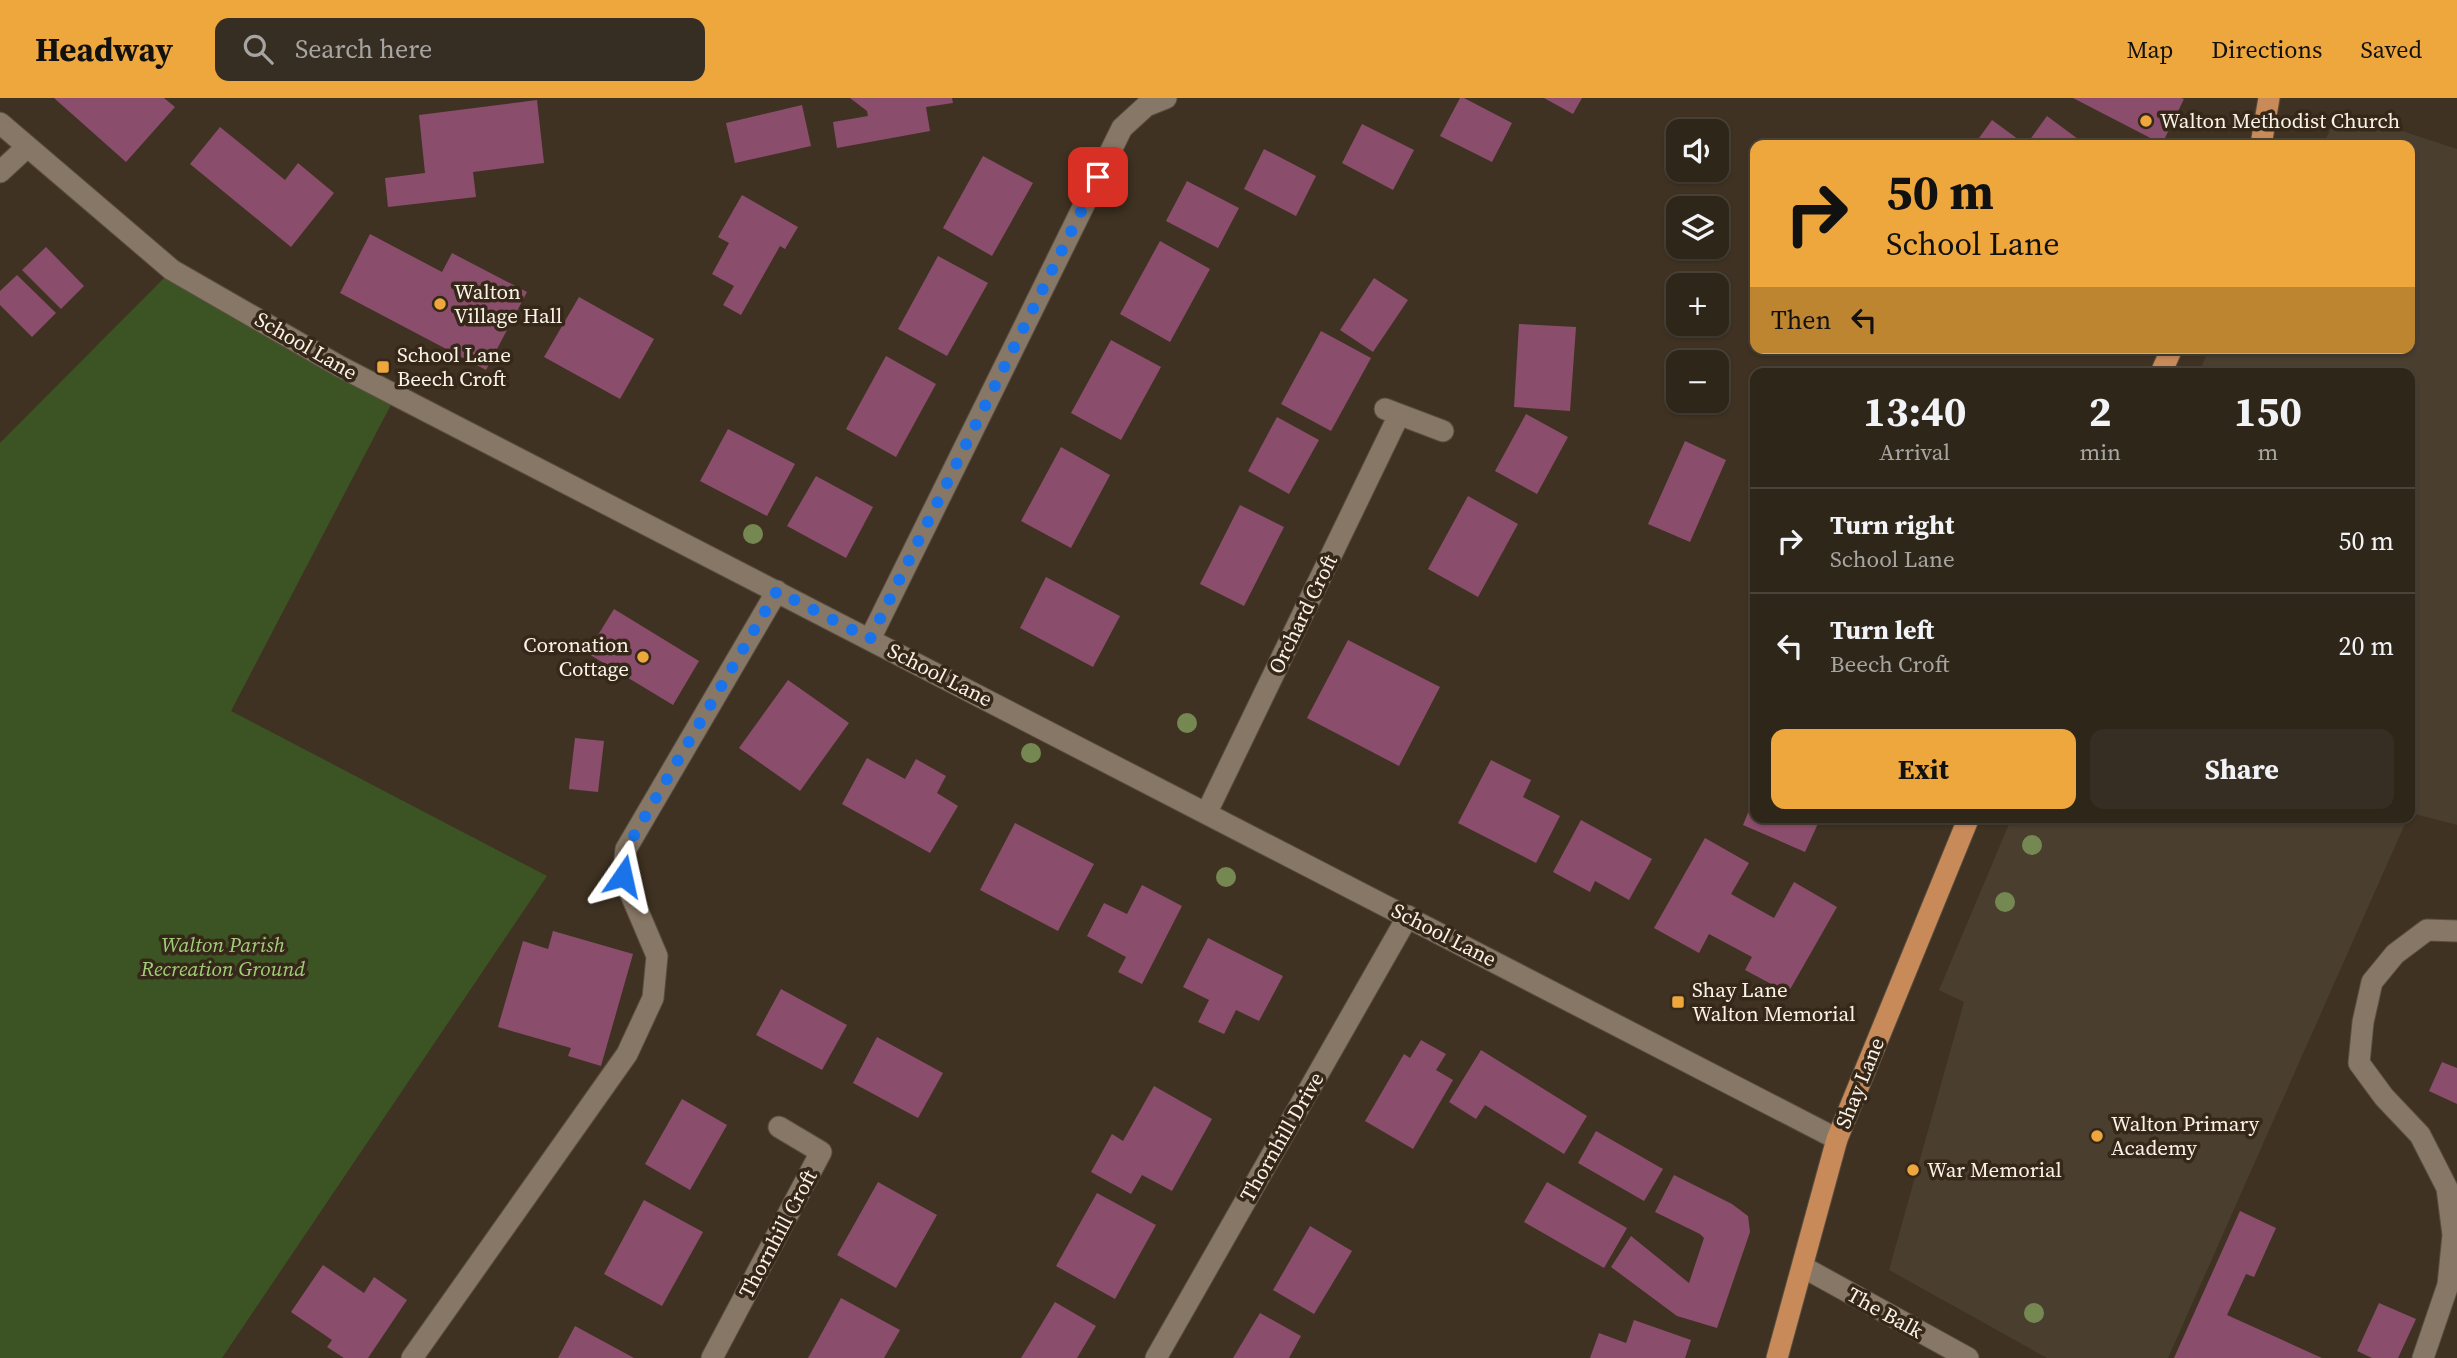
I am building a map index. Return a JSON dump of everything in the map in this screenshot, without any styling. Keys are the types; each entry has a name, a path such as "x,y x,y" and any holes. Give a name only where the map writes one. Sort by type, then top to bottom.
{"main road":[{"path":"2262,140 2269,98"},
{"name":"Shay Lane","path":"1777,1358 1837,1139 1967,823"}],"street":[{"path":"870,639 1122,128 1146,106 1166,98"},
{"name":"School Lane","path":"0,123 172,270 396,397 1207,812 1837,1139"},
{"path":"0,172 27,147"},
{"name":"Orchard Croft","path":"1207,812 1392,412 1443,432"},
{"path":"412,1358 626,1054 653,998 657,956 623,876 626,849 777,591"},
{"name":"Thornhill Drive","path":"1156,1358 1408,916"},
{"path":"2423,1358 2448,1285 2453,1235 2447,1188 2420,1135 2384,1097 2359,1063 2363,1022 2372,982 2395,954 2427,930 2457,931"},
{"name":"Thornhill Croft","path":"712,1358 821,1152 779,1127"},
{"name":"The Balk","path":"1802,1267 1968,1358"}],"shaded area":[{"path":"2341,111 2457,149 2457,825 2415,814 2415,368 2201,368 2207,354 2415,354 2415,140 2325,140"},
{"name":"Walton Primary Academy","path":"2009,823 2405,823 2168,1358 2047,1358 1889,1270 1964,1002 1939,990"}],"green space":[{"name":"Walton Parish Recreation Ground","path":"172,270 395,397 231,711 547,876 222,1358 0,1358 0,443"}],"building":[{"path":"54,98 164,98 175,107 126,162"},
{"path":"850,98 952,98 953,103 926,107 930,131 837,148 833,122 868,116 867,111"},
{"path":"1460,98 1512,123 1492,162 1440,136"},
{"path":"1544,98 1582,98 1573,114"},
{"name":"Walton Methodist Church","path":"2073,98 2184,99 2164,140 2154,140"},
{"path":"537,100 544,163 473,172 476,197 388,207 385,178 425,173 419,115"},
{"path":"802,105 811,146 735,163 726,123"},
{"path":"2047,116 2077,140 2030,140"},
{"path":"1992,120 2019,140 1978,140"},
{"path":"1362,124 1414,150 1393,190 1342,163"},
{"path":"220,127 285,180 298,163 334,193 291,247 190,164"},
{"path":"1264,149 1316,176 1296,216 1244,189"},
{"path":"983,156 1033,183 992,256 943,228"},
{"path":"1187,181 1239,208 1218,248 1166,221"},
{"path":"742,195 798,227 785,249 780,246 741,315 723,305 734,286 712,274 729,243 718,237"},
{"name":"Walton Village Hall","path":"370,234 442,272 452,253 527,292 486,370 340,293"},
{"path":"1160,241 1210,269 1170,342 1120,314"},
{"path":"46,247 84,286 61,309 22,270"},
{"path":"938,256 988,283 947,356 898,329"},
{"path":"17,275 56,313 32,337 0,305 0,291"},
{"path":"1374,278 1408,300 1373,352 1340,330"},
{"path":"579,297 654,339 620,399 544,357"},
{"path":"1519,324 1576,327 1570,411 1514,407"},
{"path":"1321,331 1371,358 1331,431 1281,404"},
{"path":"1111,340 1161,367 1121,440 1071,413"},
{"path":"886,356 936,384 896,457 846,429"},
{"path":"1526,414 1568,437 1537,494 1495,471"},
{"path":"1277,417 1319,440 1289,494 1248,471"},
{"path":"728,429 795,464 767,516 700,481"},
{"path":"1685,441 1726,460 1690,542 1648,524"},
{"path":"1061,447 1110,475 1071,548 1021,521"},
{"path":"816,476 873,507 846,558 787,526"},
{"path":"1468,496 1518,524 1478,597 1428,569"},
{"path":"1240,505 1284,527 1244,606 1200,584"},
{"path":"1046,577 1120,616 1093,667 1020,628"},
{"name":"Coronation Cottage","path":"614,609 699,661 673,705 587,653"},
{"path":"1348,640 1440,687 1399,766 1307,718"},
{"path":"788,680 849,723 800,791 739,748"},
{"path":"575,738 604,741 598,792 569,789"},
{"path":"867,758 905,779 916,759 946,776 937,793 958,806 930,853 842,804"},
{"path":"1491,760 1531,780 1523,797 1560,816 1536,863 1458,823"},
{"path":"1750,808 1750,823 1818,823 1805,852 1743,825"},
{"path":"1581,820 1652,859 1629,900 1595,881 1590,892 1553,872"},
{"path":"1015,823 1094,864 1058,931 980,890"},
{"path":"1705,838 1749,863 1731,894 1774,918 1794,882 1837,907 1788,993 1745,970 1752,957 1709,934 1699,953 1654,928"},
{"path":"1142,885 1182,906 1142,984 1118,972 1126,957 1087,936 1104,903 1127,914"},
{"path":"553,931 633,954 601,1066 568,1056 571,1048 498,1027 523,941 548,949"},
{"path":"1208,938 1283,976 1259,1021 1236,1010 1224,1034 1198,1022 1209,1000 1183,987"},
{"path":"781,989 847,1025 822,1070 756,1035"},
{"path":"877,1037 943,1073 918,1118 853,1083"},
{"path":"1421,1040 1446,1054 1436,1070 1453,1080 1413,1149 1365,1121 1404,1054 1410,1058"},
{"path":"1481,1050 1587,1116 1564,1154 1485,1105 1476,1119 1449,1102"},
{"path":"2442,1062 2457,1068 2457,1104 2429,1091"},
{"path":"1154,1086 1212,1119 1172,1191 1142,1175 1131,1194 1091,1172 1112,1134 1123,1141"},
{"path":"682,1099 727,1125 690,1190 645,1164"},
{"path":"1596,1131 1663,1169 1644,1201 1578,1163"},
{"path":"1674,1175 1732,1204 1748,1216 1750,1232 1717,1328 1677,1316 1611,1267 1631,1236 1689,1283 1704,1238 1655,1212"},
{"path":"878,1182 937,1215 896,1288 837,1255"},
{"path":"1547,1182 1627,1228 1604,1268 1524,1222"},
{"path":"1097,1193 1156,1225 1115,1299 1056,1266"},
{"path":"644,1200 703,1232 662,1306 604,1274"},
{"path":"2240,1211 2276,1228 2254,1277 2246,1274 2227,1315 2322,1358 2174,1358"},
{"path":"1310,1226 1352,1251 1314,1314 1273,1290"},
{"path":"323,1265 364,1293 374,1277 407,1300 368,1358 344,1358 327,1347 332,1340 291,1312"},
{"path":"841,1298 900,1330 884,1358 808,1358"},
{"path":"1055,1302 1096,1326 1077,1358 1021,1358"},
{"path":"2379,1303 2416,1319 2398,1358 2372,1358 2357,1351"},
{"path":"1260,1313 1301,1336 1289,1358 1233,1358"},
{"path":"1634,1320 1691,1340 1685,1358 1590,1358 1599,1333 1626,1343"},
{"path":"575,1326 634,1358 558,1358"}],"place":[{"name":"Walton Methodist Church","path":"2146,121"},
{"name":"Walton Village Hall","path":"440,304"},
{"name":"School Lane Beech Croft","path":"383,367"},
{"name":"Coronation Cottage","path":"643,657"},
{"name":"Shay Lane Walton Memorial","path":"1678,1002"},
{"name":"Walton Primary Academy","path":"2097,1136"},
{"name":"War Memorial","path":"1913,1170"}],"route":[{"path":"623,876 626,849 777,591 870,639 1098,177"}]}
